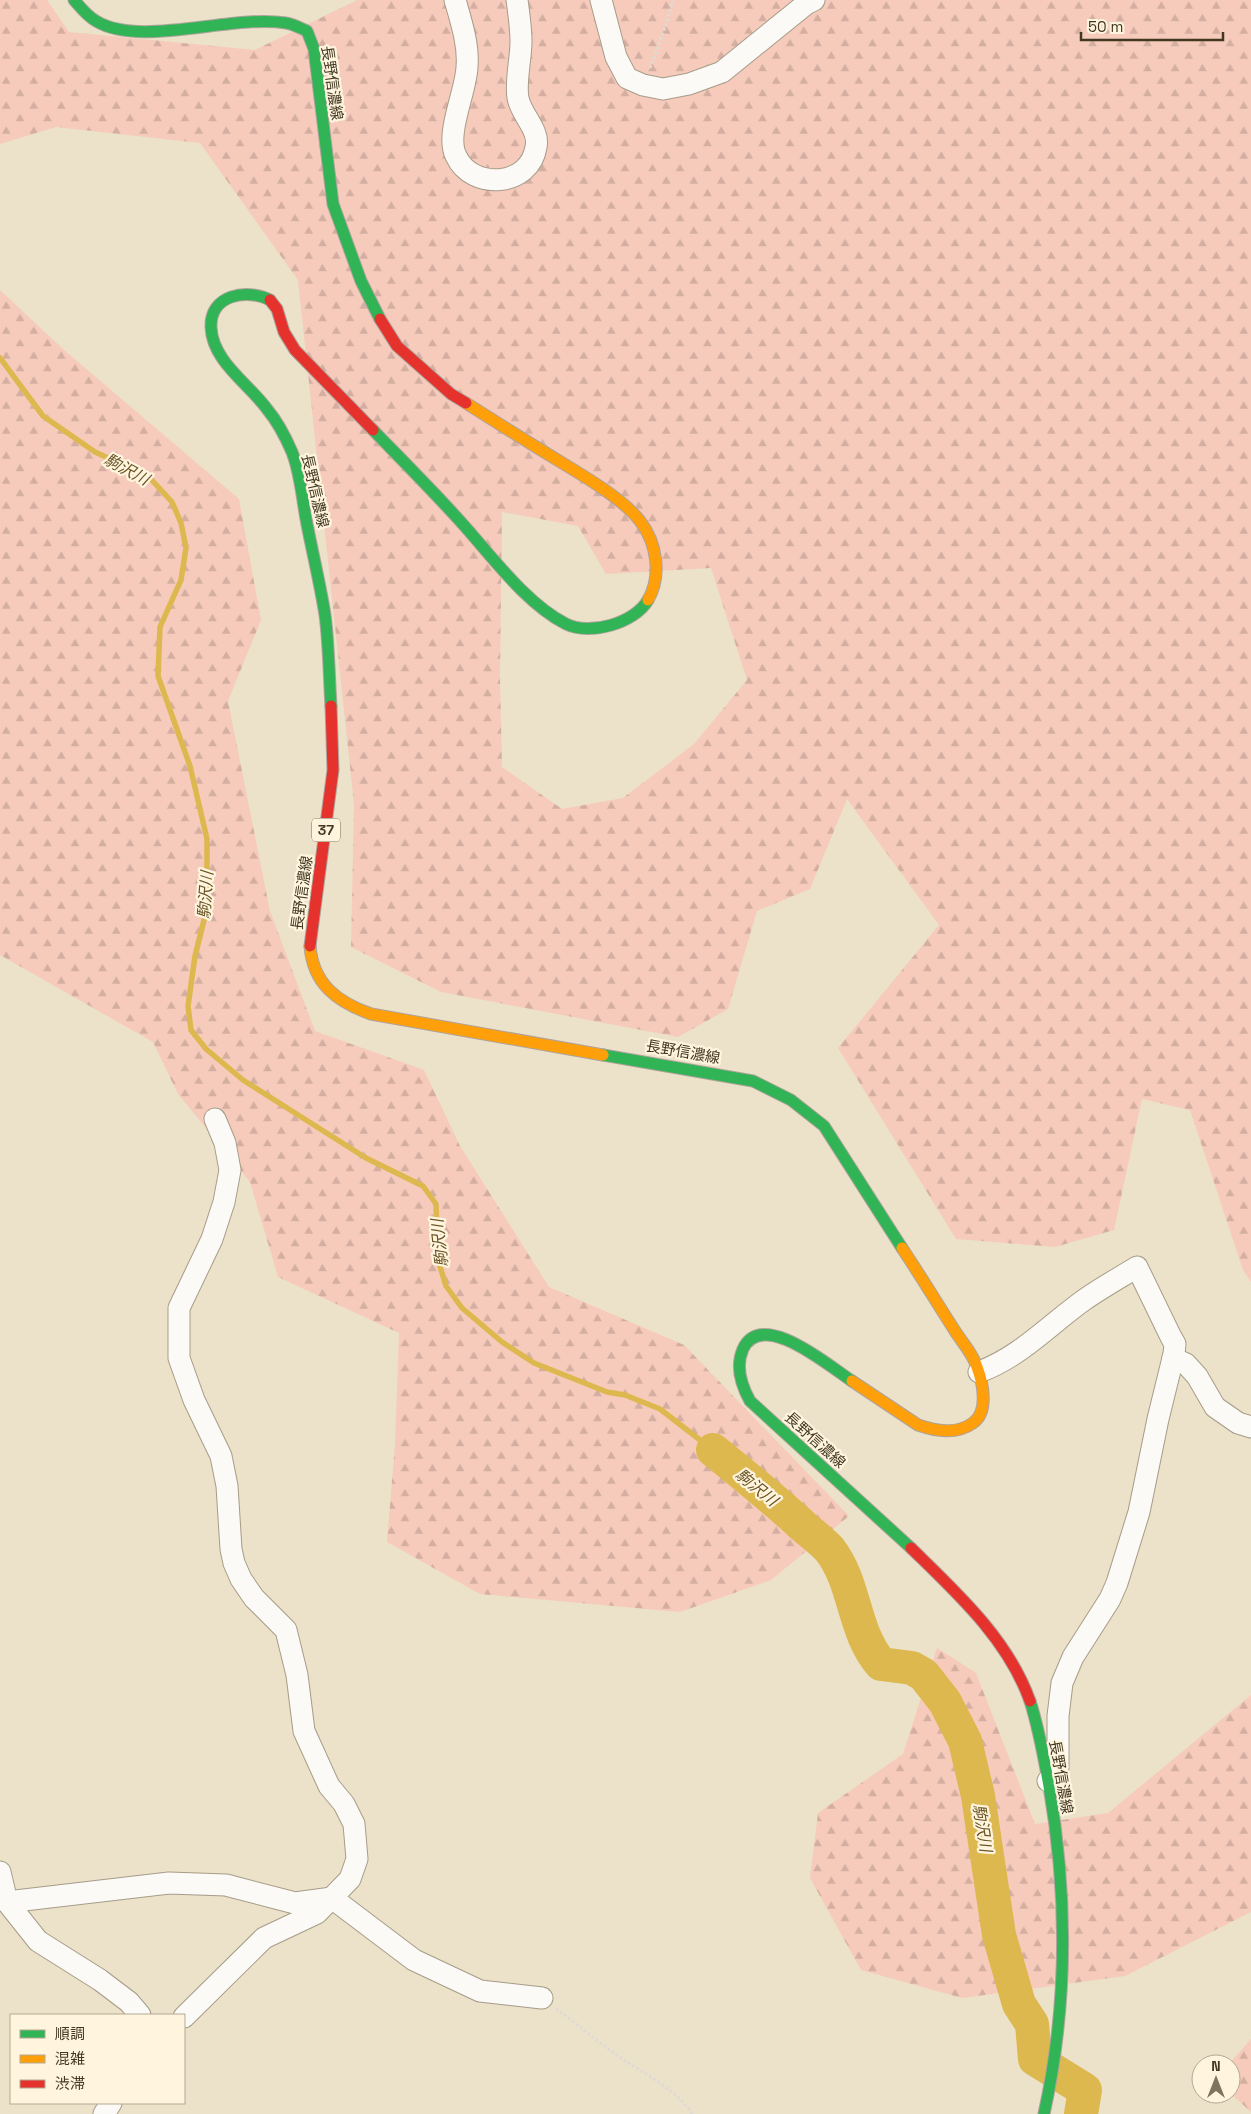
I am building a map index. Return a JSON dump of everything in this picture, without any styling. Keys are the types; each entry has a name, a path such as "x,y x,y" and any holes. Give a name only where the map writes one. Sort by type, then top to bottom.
{"main road":[{"path":"74,0 98,23 117,29 139,29 223,12"},
{"name":"長野信濃線","path":"276,10 293,18 307,32 314,49 334,204 361,281 380,320 397,346 451,394 612,496 640,522 650,539 656,559 656,578 652,593 644,607 631,618 612,625 592,629 568,625 527,595 453,513 295,350 284,332 277,309 270,300 258,294 243,293 229,298 218,306 212,316 210,328 215,345 225,362 268,410 282,432 292,453 325,616 334,739 334,770 310,947 311,963 325,989 336,1000 371,1014 753,1081 782,1093 804,1108 824,1126 971,1353 979,1372 984,1394 979,1418 968,1427 959,1431 949,1432 933,1430 918,1425 790,1340 774,1335 757,1337 744,1347 738,1363 738,1376 742,1389 750,1401 902,1539 979,1616 997,1641 1025,1690 1035,1717 1048,1781 1060,1861 1063,1912 1063,1973 1057,2044 1044,2114"}],"street":[{"path":"455,0 463,30 468,64 465,86 452,137 455,155 464,168 478,178 491,181 505,179 523,170 532,160 537,146 534,133 518,99 521,41 517,0"},
{"path":"602,0 616,58 627,78 643,85 663,89 689,84 722,72 806,4 814,0"},
{"path":"185,2016 264,1938 317,1913 350,1879 357,1858 354,1824 344,1804 329,1786 304,1731 297,1675 286,1630 254,1598 241,1579 234,1563 231,1549 227,1486 221,1456 194,1400 179,1358 179,1308 212,1239 224,1202 230,1170 225,1143 215,1119"},
{"path":"979,1372 998,1365 1014,1355 1084,1300 1136,1267 1174,1344 1173,1358 1158,1418 1139,1512 1117,1583 1110,1599 1073,1657 1062,1683 1058,1716 1058,1768 1048,1781"},
{"path":"1173,1358 1186,1364 1197,1376 1215,1406 1238,1423 1251,1427"},
{"path":"0,1872 8,1902 38,1940 100,1980 129,2002 139,2014"},
{"path":"8,1902 169,1883 226,1886 295,1903 332,1898 414,1960 480,1991 542,1998"}],"path":[{"path":"643,85 665,28 673,0"},
{"path":"542,1998 623,2059 645,2072 667,2089 692,2114"}],"green space":[{"path":"0,0 47,0 69,32 255,50 357,0 1251,0 1251,1282 1243,1270 1190,1110 1142,1099 1114,1230 1055,1247 956,1239 838,1048 939,925 847,799 810,889 757,911 728,1009 678,1037 441,992 351,947 354,804 298,280 200,143 56,127 0,144","holes":["502,512 578,526 606,574 711,568 747,680 694,744 623,798 562,809 502,767 500,677"]},
{"path":"0,290 64,350 239,499 261,620 228,701 270,911 315,1031 424,1070 460,1146 549,1287 684,1345 849,1516 771,1580 680,1612 480,1594 387,1542 395,1444 399,1333 278,1277 250,1182 178,1094 153,1042 0,955"},
{"path":"937,1648 976,1673 1035,1824 1108,1813 1251,1695 1251,1912 1125,1976 962,1998 861,1970 810,1878 818,1813 903,1754"},
{"path":"1251,2039 1251,2112 1241,2103 1241,2054 1238,2054"}],"waterway":[{"name":"駒沢川","path":"0,358 43,416 95,452 149,477 172,502 181,523 186,548 181,580 160,627 158,676 190,766 207,839 207,908 195,956 188,1006 191,1030 206,1049 243,1080 366,1158 423,1186 436,1204 438,1260 446,1286 462,1308 502,1342 534,1363 607,1392 625,1395 660,1409 713,1450"},
{"name":"駒沢川","path":"713,1450 771,1497 830,1550 839,1563 865,1637 881,1664 912,1668 924,1675 945,1702 965,1741 978,1796 999,1935 1019,2004 1032,2024 1035,2059 1085,2090 1081,2114"}],"traffic: fast":[{"path":"74,0 96,21 115,28 137,31 187,29 264,21 289,24 307,31 314,49 333,204 361,281 380,319"},
{"path":"270,300 261,296 251,295 231,297 223,301 216,308 212,316 211,327 213,339 224,361 271,414 284,435 295,460 325,615 331,706"},
{"path":"373,430 449,509 509,577 536,604 551,615 566,624 576,627 587,629 599,628 623,621 642,608 648,600"},
{"path":"603,1055 753,1081 791,1100 824,1126 902,1248"},
{"path":"852,1381 813,1354 780,1337 765,1335 752,1338 743,1349 739,1362 740,1376 750,1401 911,1548"},
{"path":"1030,1701 1039,1733 1049,1786 1060,1868 1062,1909 1063,1950 1058,2032 1044,2114"}],"traffic: slow":[{"path":"466,403 594,483 615,497 633,513 646,530 654,549 656,560 655,581 648,600"},
{"path":"310,946 316,971 329,990 348,1004 371,1014 603,1055"},
{"path":"852,1381 918,1425 932,1429 946,1431 966,1427 973,1423 981,1412 983,1389 975,1362 902,1248"}],"traffic: jam":[{"path":"270,300 277,309 284,332 295,350 373,430"},
{"path":"380,319 397,346 451,394 466,403"},
{"path":"310,946 333,770 331,706"},
{"path":"911,1548 980,1618 995,1637 1009,1657 1030,1701"}]}
